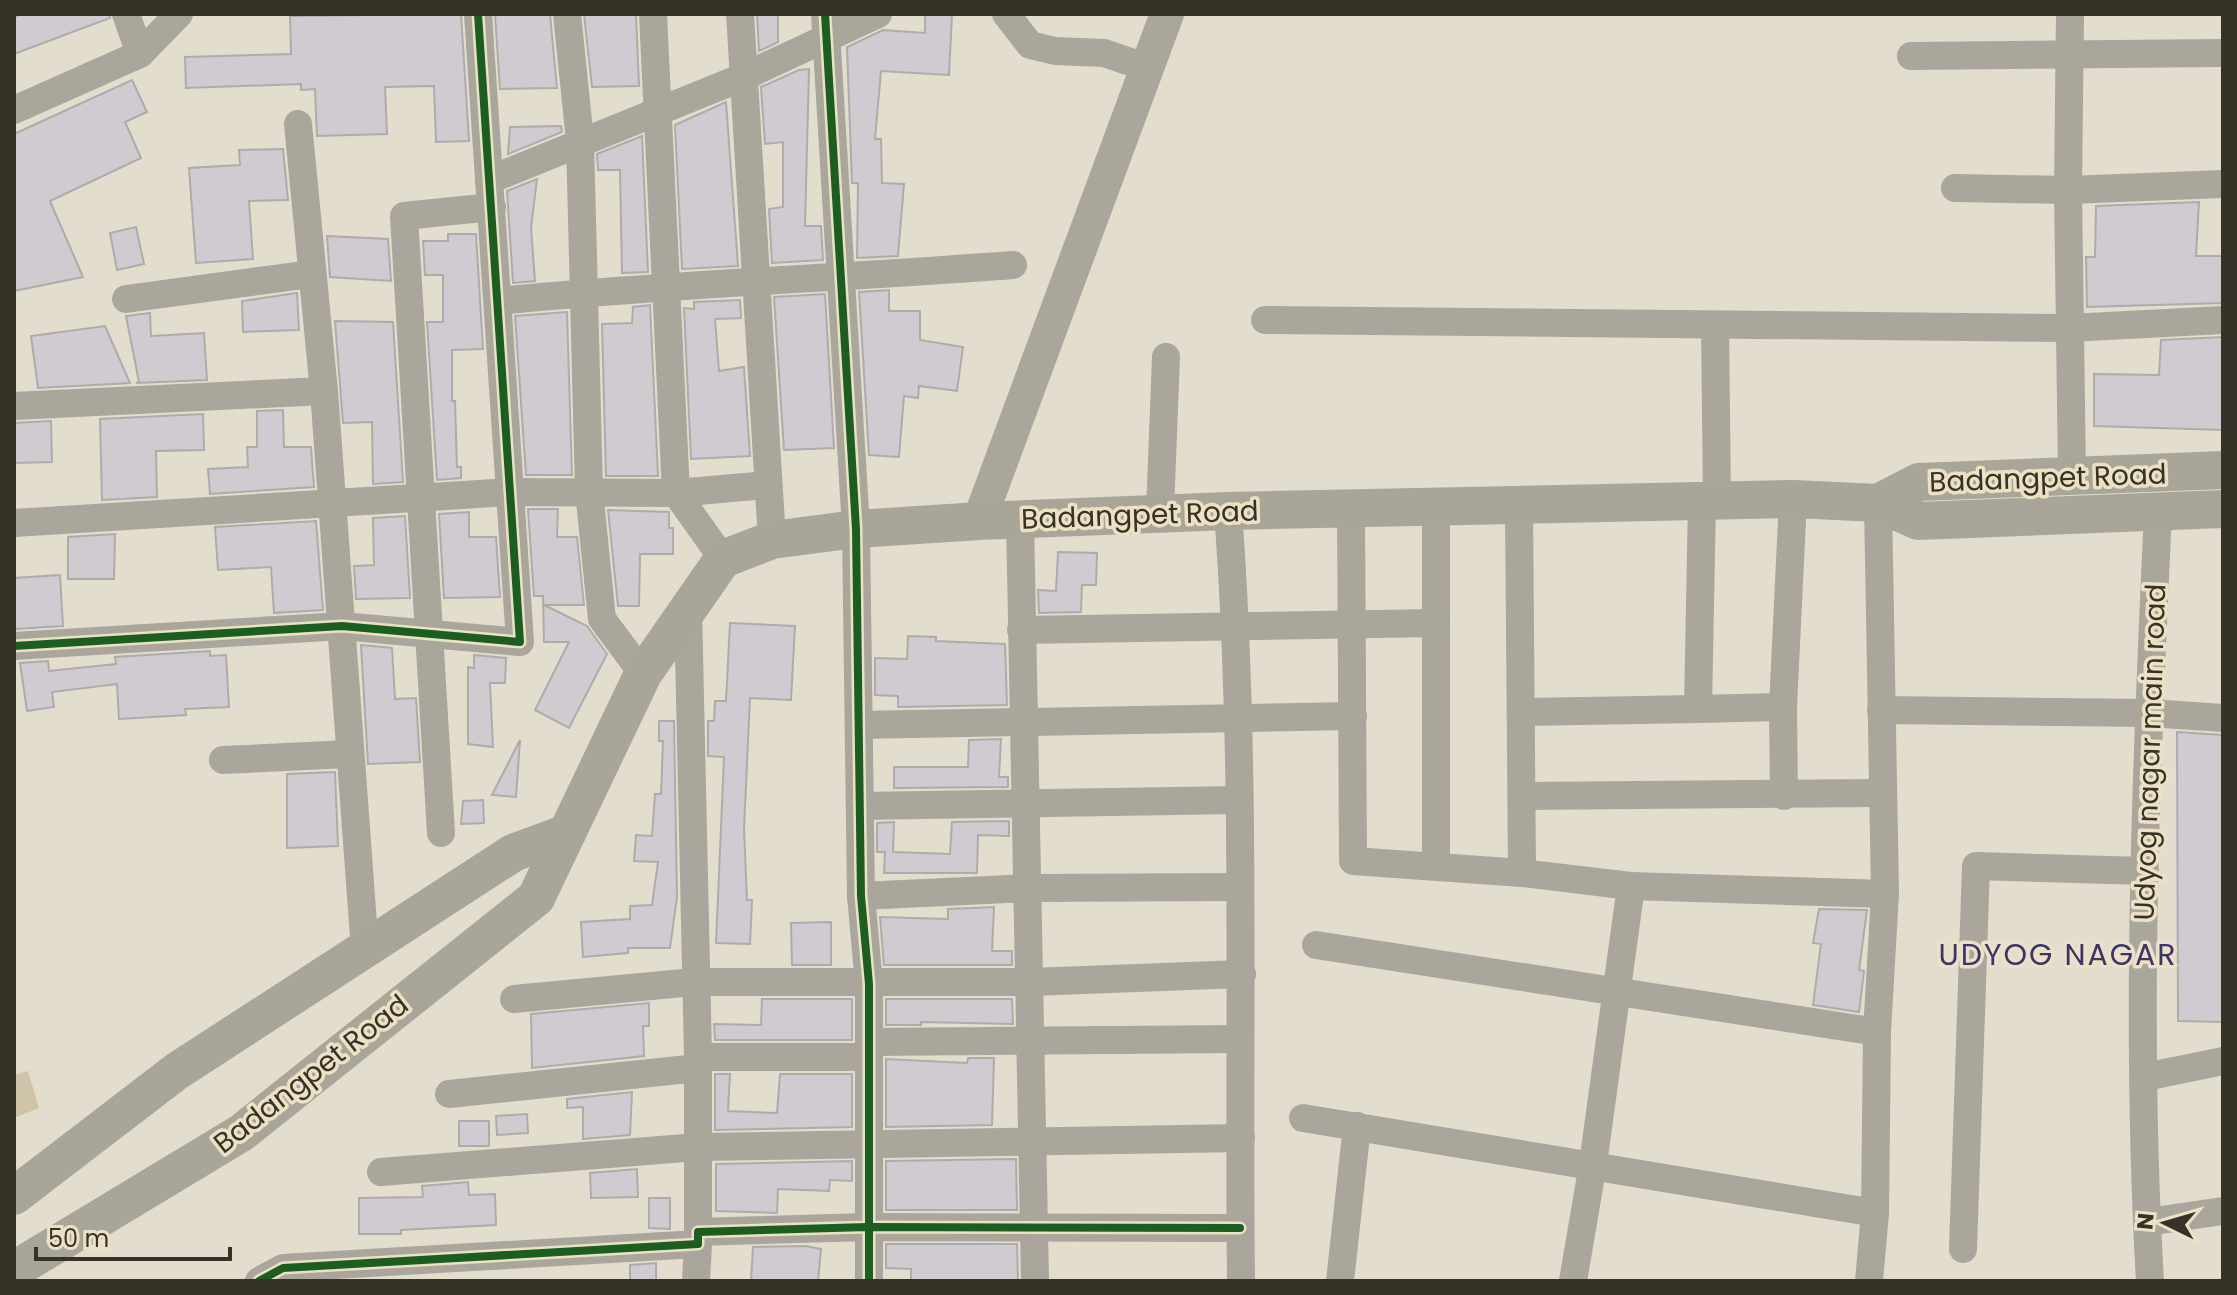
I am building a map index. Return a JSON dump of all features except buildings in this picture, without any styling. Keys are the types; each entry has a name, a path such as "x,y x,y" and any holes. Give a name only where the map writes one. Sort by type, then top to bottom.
{"main road":[{"name":"Badangpet Road","path":"1878,503 1919,482 2223,470"},
{"name":"Badangpet Road","path":"14,1270 253,1123 536,898 643,674 723,559 772,540 856,529 1160,512 1793,499 1878,503 1918,521 2223,509"},
{"path":"14,1196 177,1071 513,853 567,833"}],"street":[{"path":"126,14 150,35"},
{"path":"14,110 150,35 179,14"},
{"path":"14,646 342,626 520,642 478,14"},
{"path":"567,14 580,141 589,491 602,619 643,674"},
{"path":"653,14 676,493 723,559"},
{"path":"740,14 772,540"},
{"path":"441,833 404,216 490,194 580,141 743,77 826,25 878,14"},
{"path":"1006,14 1030,45 1055,51 1104,53 1148,68"},
{"path":"979,521 1167,14"},
{"path":"2070,14 2068,190 2072,476"},
{"path":"826,25 856,529 861,896 869,984 869,1281"},
{"path":"1911,56 2223,53"},
{"path":"298,124 324,391 330,503 342,626 348,754 365,951"},
{"path":"1955,188 2068,190 2223,184"},
{"path":"498,301 754,280 841,278 1013,265"},
{"path":"126,299 311,274"},
{"path":"1265,320 2069,328 2223,320"},
{"path":"1698,709 1710,502 1715,325"},
{"path":"1160,512 1166,357"},
{"path":"14,406 324,391"},
{"path":"14,523 511,492 676,493 767,485"},
{"path":"1784,796 1783,707 1793,499"},
{"path":"1869,1281 1875,1213 1877,1032 1885,894 1878,503"},
{"path":"1436,507 1436,865"},
{"path":"1519,507 1522,873"},
{"path":"1351,509 1353,861 1436,865 1631,886 1885,894"},
{"path":"1228,511 1237,629 1242,974 1239,1039 1241,1281"},
{"name":"Udyog nagar main road","path":"2150,1281 2145,1077 2145,871 2158,512"},
{"path":"1020,520 1024,803 1035,1141 1035,1281"},
{"path":"688,607 698,1063 696,1281"},
{"path":"1021,630 1237,629 1436,623"},
{"path":"1522,712 1783,707"},
{"path":"1881,710 2149,713 2223,718"},
{"path":"859,725 1237,715 1353,716"},
{"path":"223,760 348,754"},
{"path":"1523,796 1881,793"},
{"path":"860,806 1239,800"},
{"path":"1963,1249 1976,866 2145,871"},
{"path":"1573,1281 1593,1164 1631,886"},
{"path":"861,896 1027,888 1239,887"},
{"path":"1316,945 1877,1032"},
{"path":"514,999 694,982 1031,982 1242,974"},
{"path":"449,1094 698,1063 868,1049 1239,1039"},
{"path":"2145,1077 2223,1061"},
{"path":"1303,1118 1875,1213"},
{"path":"1340,1281 1357,1126"},
{"path":"381,1172 698,1147 1241,1138"},
{"path":"2147,1222 2223,1211"},
{"path":"259,1281 283,1268 868,1227 1240,1228"}],"shaded area":[{"path":"28,1071 39,1108 14,1118 14,1075"}],"cycle path":[{"path":"14,646 342,626 520,642 478,14"},
{"path":"825,14 856,529 861,896 869,984 869,1281"},
{"path":"259,1281 283,1268 698,1244 698,1232 868,1227 1240,1228"}],"district":[{"name":"UDYOG NAGAR","path":"2058,954"}]}
